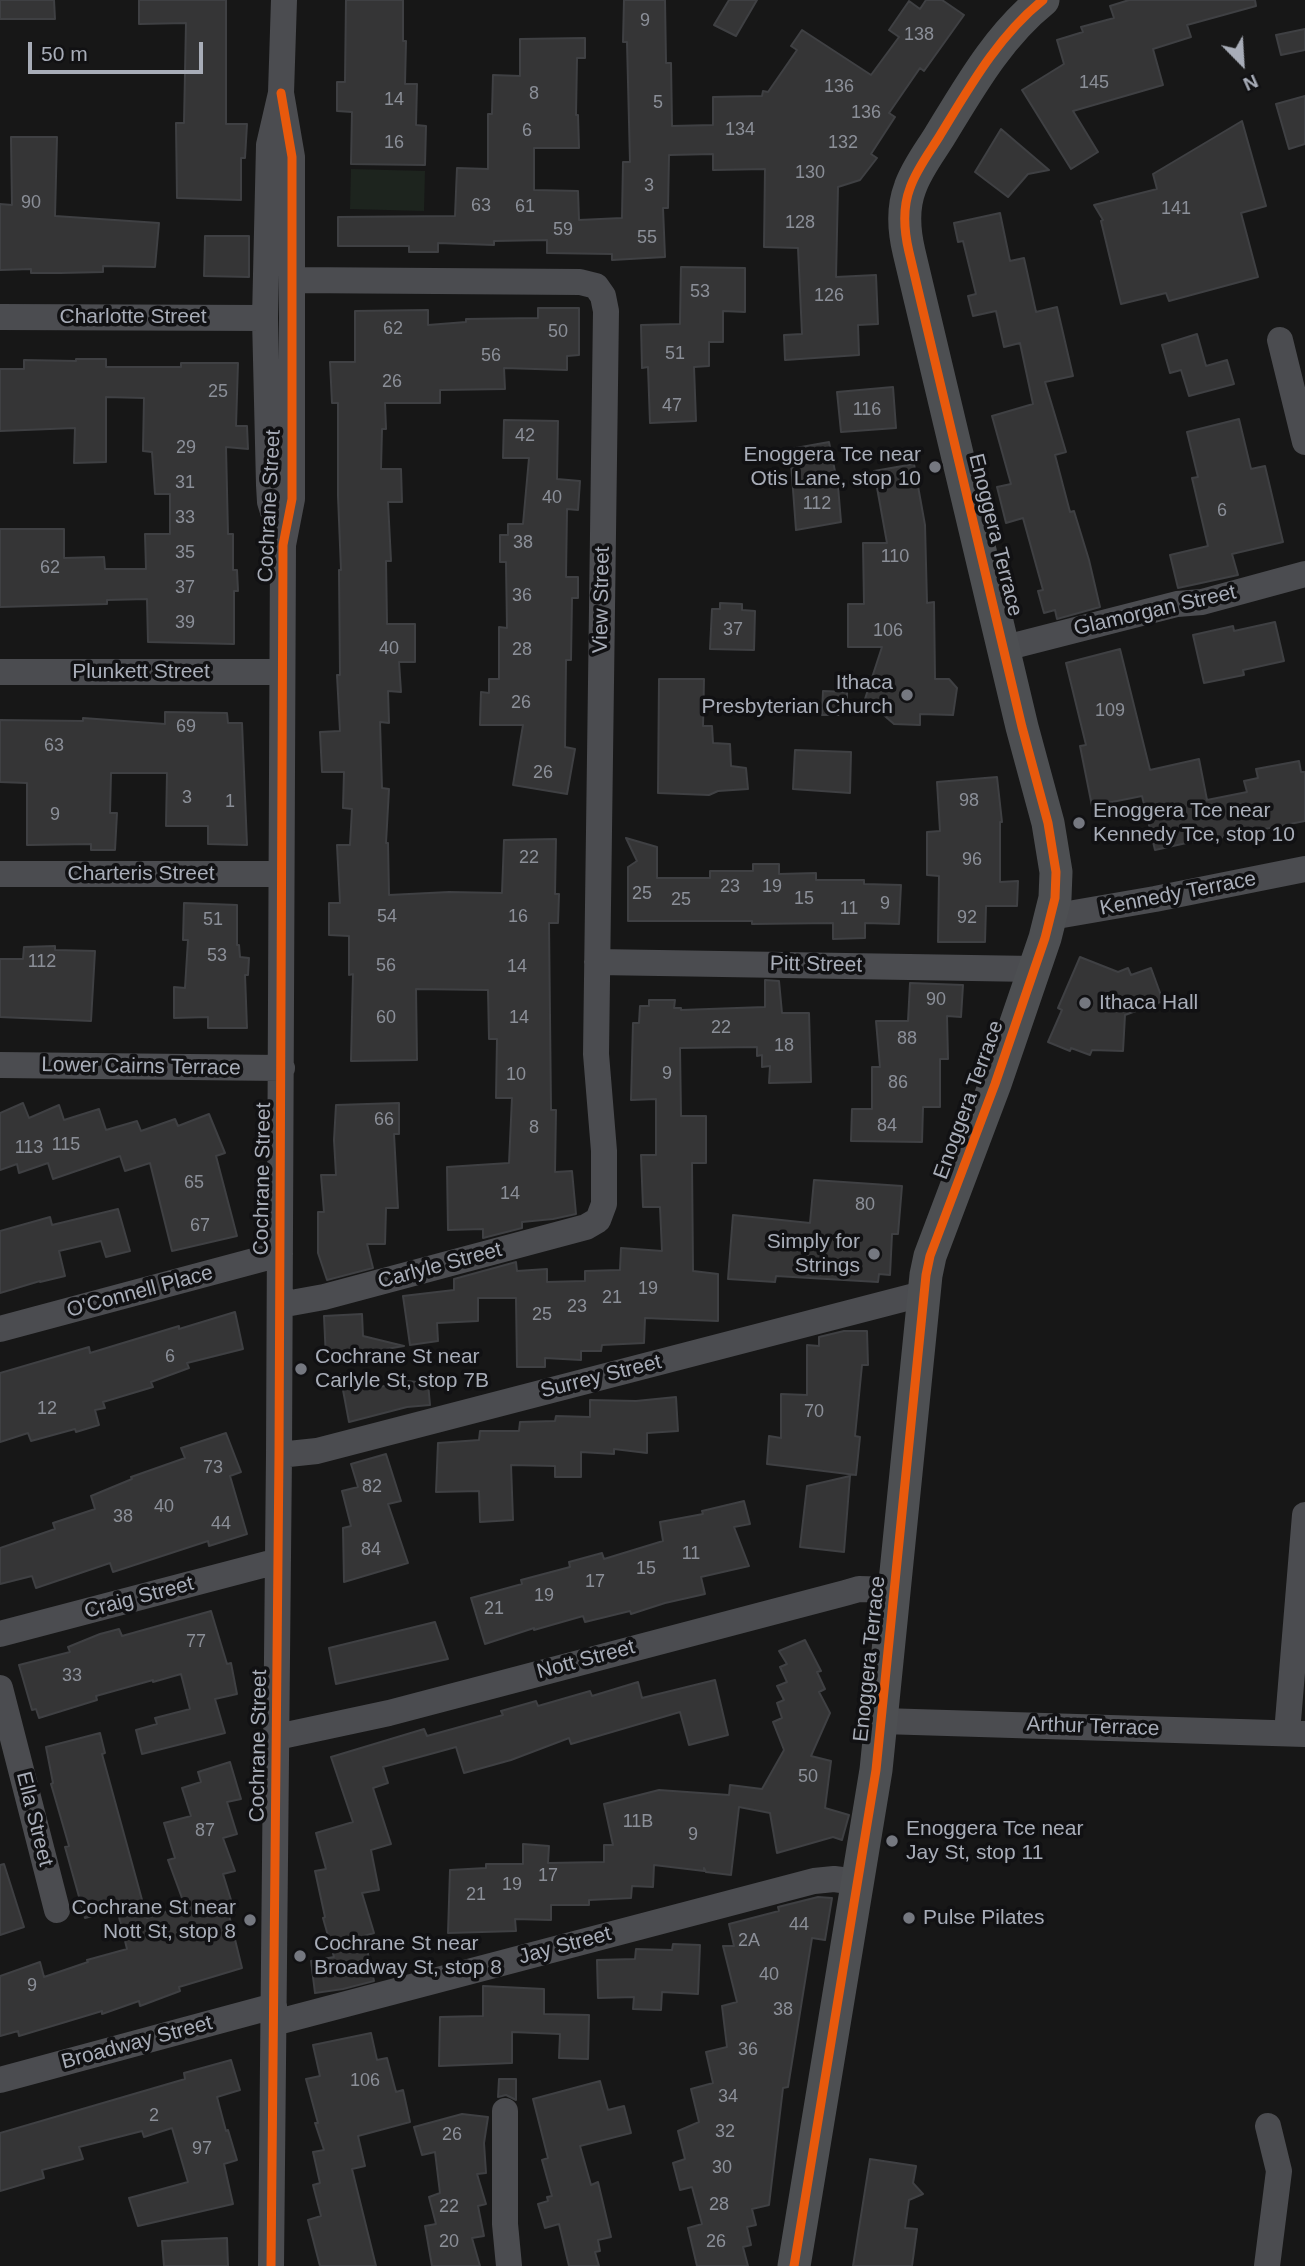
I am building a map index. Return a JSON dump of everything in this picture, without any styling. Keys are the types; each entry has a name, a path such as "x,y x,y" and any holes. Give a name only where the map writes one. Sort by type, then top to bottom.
{"main road":[{"name":"Enoggera Terrace","path":"794,2266 882,1721 922,1294 930,1256 995,1084 1055,898 1054,853 909,252 905,217 910,187 955,112 994,51 1013,27 1043,0"}],"street":[{"name":"Cochrane Street","path":"284,0 281,93 269,145 265,318 269,485 271,502 284,545"},
{"name":"Cochrane Street","path":"271,2266 282,1068 282,672 284,545 292,499 291,144 281,93"},
{"name":"View Street","path":"292,280 580,282 596,286 603,296 606,312 596,1054 604,1151 603,1210 598,1220"},
{"name":"Charlotte Street","path":"0,317 265,318"},
{"path":"1280,340 1305,442"},
{"name":"Glamorgan Street","path":"1005,648 1305,574"},
{"name":"Plunkett Street","path":"0,672 282,672"},
{"name":"Kennedy Terrace","path":"1051,917 1154,900 1305,869"},
{"name":"Charteris Street","path":"0,874 281,874"},
{"name":"Pitt Street","path":"597,962 1034,969"},
{"name":"Lower Cairns Terrace","path":"0,1065 282,1068"},
{"name":"Carlyle Street","path":"280,1304 324,1297 536,1241 586,1227 598,1220"},
{"name":"O'Connell Place","path":"0,1329 280,1254"},
{"name":"Surrey Street","path":"279,1455 317,1451 922,1294"},
{"path":"1296,1733 1305,1515"},
{"name":"Craig Street","path":"0,1634 278,1561"},
{"name":"Nott Street","path":"277,1737 389,1713 845,1592 894,1590"},
{"name":"Ella Street","path":"0,1688 57,1910"},
{"name":"Arthur Terrace","path":"882,1721 1296,1733"},
{"name":"Jay Street","path":"274,2014 814,1881 829,1879 858,1882"},
{"name":"Broadway Street","path":"0,2080 274,2014"},
{"path":"505,2111 505,2224 509,2266"},
{"path":"1267,2266 1279,2171 1268,2126"}],"shaded area":[{"path":"351,169 425,171 424,211 350,209"}],"building":[{"path":"0,0 54,0 55,19 0,19"},
{"path":"139,0 226,0 226,124 247,124 245,158 241,158 241,200 177,198 176,123 184,123 186,23 139,24"},
{"path":"346,0 403,0 405,84 417,84 416,125 426,126 425,165 351,164 352,112 337,111 337,82 345,82"},
{"path":"624,0 665,0 666,63 671,63 672,126 713,125 713,97 762,96 763,91 768,92 797,50 791,46 802,30 871,75 899,37 889,30 909,1 920,9 926,0 942,0 964,15 924,71 920,68 889,113 895,117 871,154 877,158 860,180 838,187 836,277 876,275 878,324 858,325 859,355 785,360 784,335 802,334 798,248 764,247 765,169 713,170 713,154 669,155 668,208 663,208 665,257 612,260 612,254 547,253 547,240 494,241 494,245 438,243 438,252 409,252 409,246 338,246 338,217 455,216 457,168 488,169 488,114 492,114 493,75 520,76 520,39 585,38 585,58 577,58 576,115 579,148 534,148 534,190 578,191 579,220 622,218 623,162 630,162 627,42 623,42"},
{"path":"729,0 757,0 736,36 714,25"},
{"path":"1129,0 1255,0 1256,6 1187,25 1191,37 1153,49 1163,85 1073,111 1098,152 1071,169 1022,90 1064,64 1057,40 1083,32 1081,27 1114,18 1110,6"},
{"path":"1305,29 1305,50 1281,55 1276,35"},
{"path":"1305,96 1305,144 1289,149 1276,104"},
{"path":"1242,121 1266,206 1241,213 1258,277 1169,301 1166,293 1121,304 1101,221 1103,220 1094,205 1157,189 1153,174"},
{"path":"1001,129 1049,170 1028,174 1008,197 975,172"},
{"path":"11,137 57,137 55,216 159,223 155,267 103,266 103,272 60,273 31,273 31,269 0,270 0,204 12,205"},
{"path":"1000,213 1010,261 1024,258 1036,312 1057,307 1073,376 1045,382 1066,452 1055,455 1070,512 1074,511 1089,560 1100,607 1057,619 1055,610 1044,613 1038,591 1043,590 1023,518 1006,523 997,487 1011,484 992,416 1033,404 1020,343 1004,347 996,311 973,316 968,296 976,294 963,241 958,242 954,223"},
{"path":"205,236 249,236 249,277 204,276"},
{"path":"681,267 745,268 745,312 723,311 723,342 709,342 709,366 694,367 696,421 650,423 648,367 642,368 641,325 680,324"},
{"path":"538,308 579,308 579,355 567,356 567,370 504,368 505,389 440,390 440,403 385,403 386,429 382,429 381,469 401,469 402,502 388,502 391,561 386,561 387,624 415,624 415,662 399,662 401,692 388,691 389,723 380,722 382,788 389,789 386,843 389,895 502,893 504,840 556,839 555,894 559,894 558,923 549,923 551,1110 556,1110 555,1172 572,1171 576,1214 522,1222 522,1228 483,1238 483,1229 448,1230 447,1167 509,1163 512,1098 496,1098 497,1039 489,1039 488,990 416,989 417,1060 351,1061 353,974 349,975 349,936 329,935 329,903 340,903 337,845 350,845 352,809 343,808 344,772 322,772 320,732 340,731 337,675 340,675 341,570 338,403 332,403 330,362 355,362 355,311 428,310 428,325 466,322 466,319 538,318"},
{"path":"1197,334 1206,366 1227,360 1234,384 1189,396 1181,370 1170,373 1162,345"},
{"path":"106,359 106,367 181,367 181,363 238,363 236,426 247,426 248,449 226,447 228,534 233,534 233,570 237,570 238,591 234,591 234,644 148,642 147,599 107,600 107,604 0,607 0,529 64,529 64,558 104,557 105,569 146,569 145,534 170,534 170,494 155,494 152,452 143,451 144,398 106,397 106,462 74,463 75,428 0,431 0,369 24,369 24,360"},
{"path":"893,387 896,428 841,432 837,392"},
{"path":"1239,419 1251,469 1265,466 1283,542 1232,554 1238,575 1178,588 1170,555 1208,546 1192,478 1198,477 1187,432"},
{"path":"504,420 558,421 557,479 580,481 578,510 567,509 566,577 578,577 578,598 572,598 571,660 566,660 565,747 575,749 567,794 513,785 523,725 480,725 481,692 489,693 489,679 499,679 499,627 507,628 506,562 500,562 500,535 508,535 508,524 523,524 529,458 503,458"},
{"path":"829,442 838,486 841,522 796,530 790,449"},
{"path":"914,464 925,525 927,603 934,602 935,679 949,679 957,688 953,715 920,714 920,725 894,724 865,699 882,647 848,647 848,604 864,604 863,543 887,543 874,471"},
{"path":"720,603 742,604 742,610 755,611 754,650 710,649 712,609 720,609"},
{"path":"1275,622 1284,661 1243,670 1244,675 1204,683 1193,635 1233,626 1234,631"},
{"path":"1120,649 1150,770 1199,759 1207,800 1247,792 1244,781 1258,778 1256,769 1299,761 1301,772 1305,772 1305,821 1155,850 1142,796 1092,806 1080,746 1086,745 1066,663"},
{"path":"659,679 704,679 703,726 712,726 713,743 730,744 731,766 746,768 748,789 718,791 709,795 658,793"},
{"path":"823,691 847,692 847,715 822,715"},
{"path":"165,712 227,713 228,723 242,723 247,845 208,844 208,826 166,826 167,773 111,773 110,813 117,813 115,850 91,850 91,844 27,845 27,783 0,782 0,720 83,721 83,718 165,724"},
{"path":"795,750 851,752 850,793 793,789"},
{"path":"997,777 1002,822 1000,882 1018,881 1017,906 986,906 985,942 938,942 939,876 927,875 927,832 940,831 937,782"},
{"path":"626,838 657,847 657,878 710,878 710,871 753,871 753,864 779,864 779,874 816,873 816,880 864,880 864,884 901,885 899,924 865,923 865,938 833,939 833,923 628,921 628,867 637,861"},
{"path":"184,903 237,905 237,945 240,957 249,958 248,975 245,975 247,1028 208,1028 208,1017 174,1018 174,987 185,988 188,940 183,940"},
{"path":"55,946 55,950 95,951 91,1021 0,1017 0,959 23,959 24,947"},
{"path":"1080,957 1118,972 1128,968 1131,975 1151,968 1163,1001 1125,1015 1123,1051 1092,1050 1090,1055 1048,1042 1062,1010 1058,1008"},
{"path":"765,980 779,981 782,1013 809,1013 811,1082 769,1083 770,1066 762,1067 762,1055 757,1056 757,1047 680,1048 681,1116 706,1116 706,1163 692,1163 693,1271 718,1274 718,1321 645,1318 644,1343 602,1345 601,1351 581,1351 581,1360 545,1358 545,1367 517,1367 516,1298 478,1298 478,1321 437,1323 438,1341 410,1345 403,1296 454,1290 454,1279 516,1262 517,1271 547,1269 547,1282 585,1281 585,1271 620,1270 621,1248 662,1251 660,1207 643,1207 641,1155 656,1155 656,1099 631,1100 633,1023 639,1023 640,1006 649,1006 649,1000 675,1000 674,1008 681,1010 765,1007"},
{"path":"910,983 963,985 961,1017 947,1016 948,1059 940,1059 940,1107 923,1107 922,1142 851,1141 852,1109 872,1109 872,1067 880,1067 876,1021 908,1021"},
{"path":"23,1103 29,1118 59,1105 64,1120 99,1109 106,1130 137,1121 141,1131 175,1119 178,1126 209,1114 225,1153 216,1156 237,1236 172,1251 150,1163 125,1171 120,1156 53,1179 48,1163 19,1173 17,1164 0,1170 0,1113"},
{"path":"399,1103 399,1134 394,1134 398,1208 386,1208 385,1244 367,1244 373,1268 327,1280 318,1253 318,1212 324,1212 321,1175 336,1175 336,1105"},
{"path":"814,1180 902,1186 898,1234 892,1234 890,1275 879,1274 878,1282 776,1276 775,1282 728,1279 733,1215 810,1223"},
{"path":"118,1209 130,1251 106,1257 101,1241 59,1251 65,1276 0,1293 0,1231 50,1217 52,1225"},
{"path":"235,1312 243,1349 187,1363 189,1368 151,1382 153,1387 103,1402 105,1408 95,1410 99,1425 31,1441 28,1433 0,1442 0,1373 89,1347 90,1353"},
{"path":"362,1314 363,1336 404,1346 326,1359 324,1316"},
{"path":"844,1331 867,1331 868,1365 862,1365 855,1436 860,1437 856,1475 767,1464 769,1436 781,1438 781,1394 807,1395 807,1345 819,1346 819,1337"},
{"path":"340,1374 367,1377 366,1390 407,1381 428,1383 430,1405 407,1407 349,1422"},
{"path":"676,1397 678,1431 647,1433 647,1453 614,1449 614,1454 581,1452 581,1477 555,1477 555,1466 511,1465 513,1520 480,1522 479,1491 436,1492 438,1443 479,1440 480,1431 519,1431 520,1422 555,1421 556,1416 590,1417 590,1400 636,1401"},
{"path":"226,1433 241,1472 230,1476 247,1534 209,1546 208,1541 113,1572 110,1563 36,1588 32,1576 0,1584 0,1548 55,1529 53,1523 95,1509 91,1496 132,1479 131,1477 185,1458 181,1448"},
{"path":"386,1454 401,1501 388,1504 408,1563 344,1582 343,1528 351,1526 342,1491 358,1487 351,1464"},
{"path":"850,1476 844,1552 800,1547 807,1486"},
{"path":"744,1501 750,1524 734,1527 749,1566 701,1577 705,1594 631,1614 630,1611 585,1622 583,1616 485,1644 471,1598 522,1584 521,1580 570,1567 569,1562 602,1553 604,1559 663,1541 660,1522 703,1514 702,1511"},
{"path":"211,1611 227,1664 231,1663 237,1694 215,1699 225,1733 142,1754 136,1730 157,1724 155,1718 190,1709 181,1674 96,1696 97,1700 39,1718 36,1709 32,1710 19,1665 70,1652 68,1647 100,1634 119,1629 122,1636"},
{"path":"435,1622 448,1659 336,1684 329,1648"},
{"path":"805,1640 821,1671 817,1672 825,1689 819,1692 830,1713 811,1756 831,1761 825,1808 849,1815 842,1840 833,1837 777,1853 770,1813 739,1807 731,1875 706,1872 704,1868 704,1871 654,1865 653,1887 632,1886 631,1898 589,1900 589,1905 551,1905 551,1920 515,1919 516,1931 448,1933 450,1870 486,1868 486,1864 523,1864 523,1844 549,1846 548,1863 604,1862 604,1845 613,1845 604,1804 659,1790 729,1795 730,1785 762,1789 784,1750 773,1722 782,1718 777,1703 784,1700 777,1686 787,1682 780,1667 787,1664 779,1651"},
{"path":"715,1680 728,1735 689,1745 680,1712 571,1744 569,1738 511,1760 464,1773 456,1747 383,1767 388,1783 373,1788 391,1844 371,1850 379,1890 362,1893 374,1933 364,1936 374,1981 315,1993 311,1961 334,1957 323,1918 325,1917 315,1871 326,1869 316,1833 353,1822 331,1757 424,1729 427,1736 503,1715 501,1711 536,1701 538,1706 590,1691 592,1696 638,1682 642,1698"},
{"path":"100,1733 105,1753 102,1754 147,1918 180,1907 178,1899 182,1898 168,1860 175,1858 164,1823 191,1816 182,1788 201,1782 198,1772 230,1762 241,1799 227,1802 237,1834 223,1838 235,1871 223,1874 235,1913 229,1915 242,1968 179,1987 180,1991 140,2006 139,2001 102,2014 102,2011 19,2036 18,2031 0,2036 0,1976 40,1962 44,1977 88,1962 87,1960 127,1949 117,1909 85,1918 65,1847 69,1846 51,1784 53,1783 46,1747"},
{"path":"4,1864 24,1927 0,1935 0,1865"},
{"path":"818,1897 832,1898 825,1940 812,1938 788,2087 783,2088 769,2205 752,2209 756,2225 747,2227 751,2245 743,2247 748,2266 697,2266 688,2228 702,2224 692,2187 680,2190 673,2163 685,2159 678,2131 699,2122 691,2089 713,2083 706,2052 727,2047 722,2006 737,2002 723,1946 734,1946 729,1924"},
{"path":"673,1944 700,1945 698,1994 662,1992 661,2010 633,2009 634,1997 598,1998 597,1960 635,1959 636,1949 672,1950"},
{"path":"483,1986 544,1989 544,2014 589,2015 588,2059 559,2058 560,2034 512,2032 512,2063 439,2066 440,2017 483,2016"},
{"path":"371,2033 377,2060 387,2058 396,2092 403,2090 410,2122 358,2136 365,2166 352,2169 376,2266 320,2266 308,2220 321,2216 313,2185 320,2183 313,2152 324,2150 306,2079 320,2076 313,2045"},
{"path":"231,2060 240,2090 217,2097 237,2160 224,2164 233,2204 138,2226 129,2198 188,2182 172,2128 144,2137 142,2131 79,2147 83,2159 42,2170 44,2178 0,2191 0,2133 185,2079 184,2073"},
{"path":"499,2079 516,2079 516,2100 506,2095 498,2097"},
{"path":"600,2081 608,2110 624,2106 631,2133 580,2146 591,2185 598,2182 611,2237 598,2240 600,2251 595,2252 599,2266 569,2266 559,2224 545,2228 538,2204 548,2201 547,2197 552,2196 542,2160 548,2158 533,2099"},
{"path":"462,2114 488,2117 484,2143 486,2173 477,2174 486,2204 478,2206 484,2236 472,2238 480,2266 432,2266 425,2226 436,2224 429,2197 440,2193 435,2152 422,2155 414,2127"},
{"path":"870,2159 916,2166 913,2183 923,2194 909,2200 905,2228 917,2229 912,2266 853,2266"},
{"path":"227,2238 228,2266 164,2266 162,2241"}],"cycle path":[{"path":"794,2266 876,1770 926,1275 930,1256 995,1084 1045,938 1055,898 1056,872 1048,823 1022,727 909,252 905,212 907,196 916,175 973,82 998,46 1043,0"},
{"path":"271,2266 279,1455 283,545 292,499 292,157 281,93"}],"place":[{"name":"Enoggera Tce near Otis Lane, stop 10","path":"935,467"},
{"name":"Ithaca Presbyterian Church","path":"907,695"},
{"name":"Enoggera Tce near Kennedy Tce, stop 10","path":"1079,823"},
{"name":"Ithaca Hall","path":"1085,1003"},
{"name":"Simply for Strings","path":"874,1254"},
{"name":"Cochrane St near Carlyle St, stop 7B","path":"301,1369"},
{"name":"Enoggera Tce near Jay St, stop 11","path":"892,1841"},
{"name":"Pulse Pilates","path":"909,1918"},
{"name":"Cochrane St near Nott St, stop 8","path":"250,1920"},
{"name":"Cochrane St near Broadway St, stop 8","path":"300,1956"}]}
